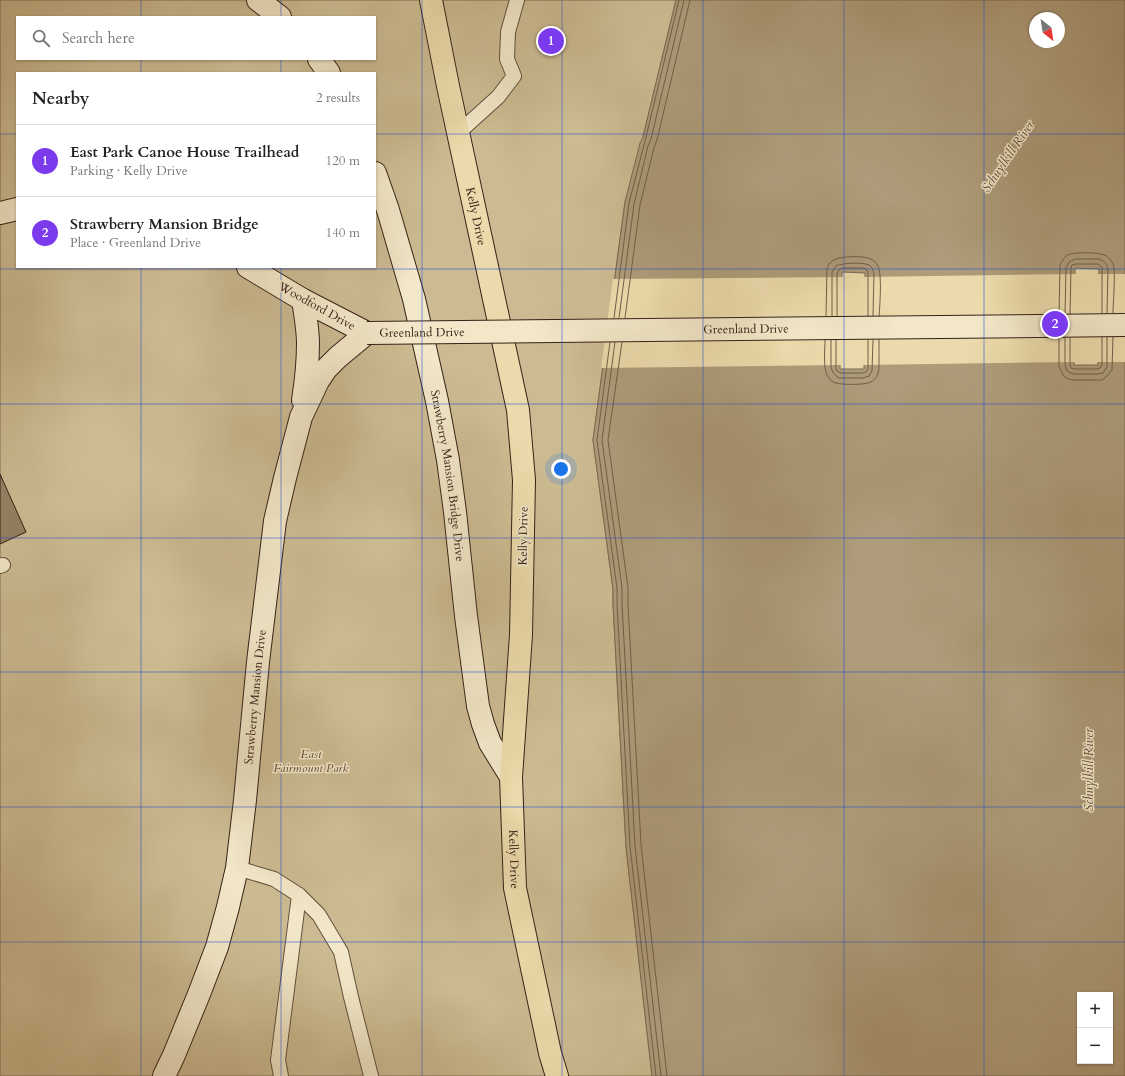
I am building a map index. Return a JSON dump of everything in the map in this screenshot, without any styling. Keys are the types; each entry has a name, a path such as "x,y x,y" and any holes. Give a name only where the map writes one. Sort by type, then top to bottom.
{"main road":[{"path":"258,0 279,16"},
{"name":"Kelly Drive","path":"431,0 518,410 524,480 521,635 511,777 515,888 550,1053 557,1076"},
{"path":"320,60 328,72"},
{"name":"Strawberry Mansion Bridge Drive","path":"376,176 388,210 414,299 448,460 478,706 490,743 511,777"},
{"path":"0,213 16,209"},
{"name":"Woodford Drive","path":"250,268 303,300 367,333"},
{"path":"301,417 307,376 308,343 307,324 303,300"},
{"name":"Greenland Drive","path":"367,333 1125,325"},
{"name":"Strawberry Mansion Drive","path":"164,1076 174,1055 217,947 237,868 259,655 275,521 301,417 318,381 326,370 338,357 367,333"}],"lane":[{"path":"458,133 498,97 514,76 507,59 508,32 517,0"},
{"path":"237,868 274,879 300,895 319,915 341,952 371,1076"},
{"path":"282,1076 278,1060 300,895"}],"green space":[{"name":"East Fairmount Park","path":"0,0 676,0 643,137 625,202 593,440 613,589 626,847 652,1076 0,1076"}],"water":[{"name":"Schuylkill River","path":"676,0 1125,0 1125,1076 652,1076 626,847 613,589 593,440 625,202 640,143 643,137","holes":["1075,268 1099,269 1098,365 1074,365","842,272 865,273 864,369 840,369"]}],"pier":[{"path":"1077,274 1076,362 862,365 863,277"},
{"path":"1097,274 1125,274 1125,362 1096,362"},
{"path":"843,277 842,365 601,368 613,279"}],"building":[{"path":"0,474 26,532 0,544"}],"place":[{"name":"East Park Canoe House Trailhead","path":"551,41"},
{"name":"Strawberry Mansion Bridge","path":"1055,324"}]}
